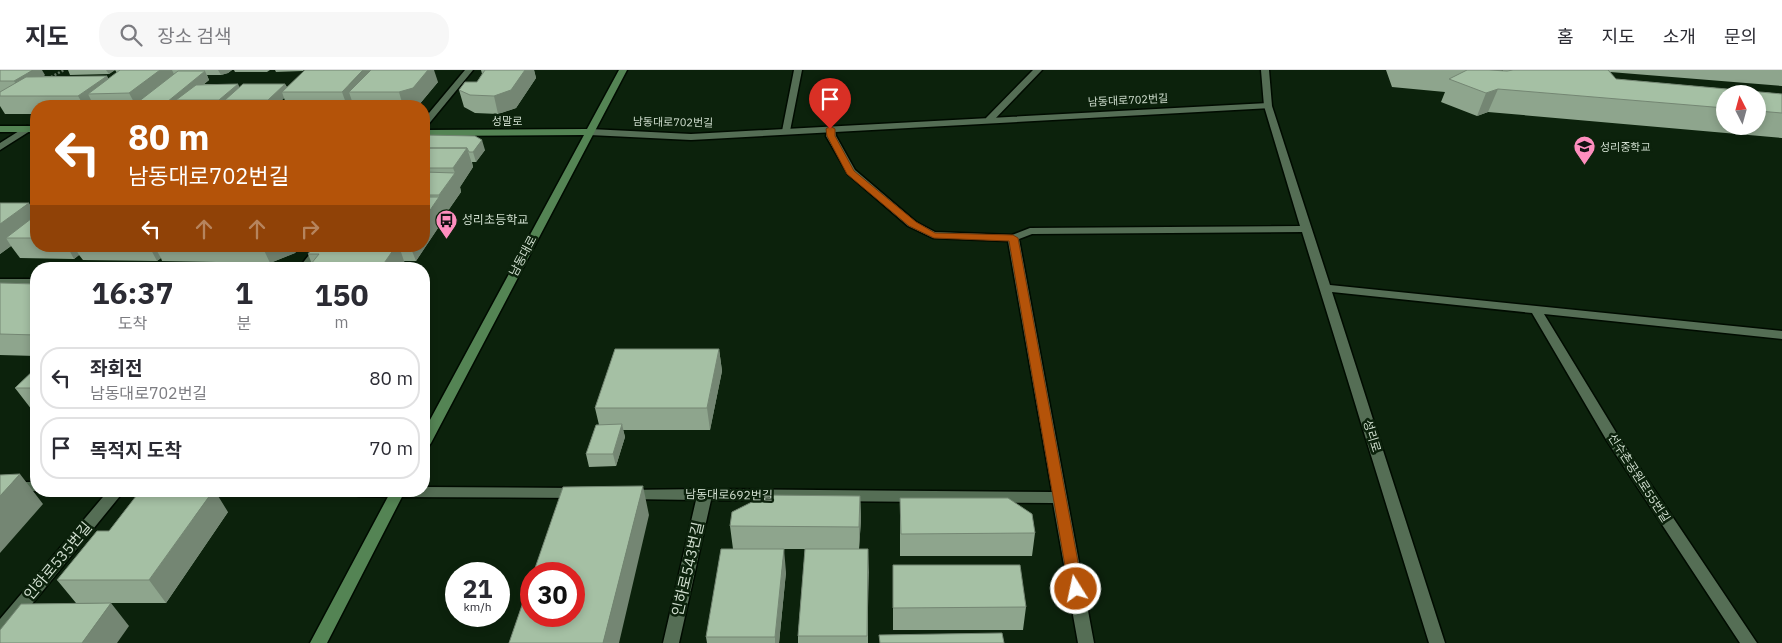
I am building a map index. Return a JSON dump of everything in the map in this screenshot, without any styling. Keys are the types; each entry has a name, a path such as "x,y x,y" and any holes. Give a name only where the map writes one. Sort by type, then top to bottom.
{"main road":[{"name":"남동대로","path":"430,432 623,70"},
{"path":"0,129 30,129"},
{"name":"성말로","path":"430,133 590,132"},
{"path":"318,643 395,497"}],"street":[{"path":"430,117 469,70"},
{"path":"786,131 798,70"},
{"path":"989,120 1038,70"},
{"name":"성리로","path":"1265,70 1268,106 1437,643"},
{"name":"남동대로702번길","path":"590,132 692,138 786,131 1268,106"},
{"path":"830,129 831,136 850,172 912,224 934,235 1013,238 1030,231 1307,229"},
{"path":"0,147 30,130"},
{"path":"1013,238 1086,643"},
{"path":"309,262 317,252"},
{"path":"0,282 30,282"},
{"path":"1326,288 1782,335"},
{"name":"선수촌공원로55번길","path":"1536,310 1570,370 1687,552 1749,643"},
{"path":"0,487 30,487"},
{"path":"430,492 596,494"},
{"name":"남동대로692번길","path":"616,494 1060,498"},
{"name":"인하로543번길","path":"671,643 705,494"},
{"name":"인하로535번길","path":"0,631 112,497"}],"path":[{"path":"48,80 64,70"}],"building":[{"path":"0,70 33,70 14,81 0,81"},
{"path":"120,70 160,70 129,93 88,94"},
{"path":"305,70 363,70 342,92 282,92"},
{"path":"371,70 428,70 413,88 399,92 349,92"},
{"path":"485,70 525,70 511,90 494,96 470,95 459,90 465,82 477,82"},
{"path":"1467,70 1608,70 1616,79 1716,88 1716,107 1498,89 1486,93 1449,79"},
{"path":"178,71 205,71 169,100 141,100"},
{"path":"107,76 78,96 0,96 0,92 26,77"},
{"path":"238,84 219,100 176,100 196,85"},
{"path":"243,84 285,84 268,100 225,100"},
{"path":"1766,93 1782,94 1782,113 1766,112"},
{"path":"430,135 475,136 482,140 473,152 469,152 467,148 430,148"},
{"path":"430,148 467,148 453,168 430,168"},
{"path":"430,172 455,173 439,195 430,195"},
{"path":"430,197 439,197 430,210"},
{"path":"0,203 29,203 0,224"},
{"path":"30,220 30,238 6,238"},
{"path":"310,252 392,252 385,262 313,262 319,254 308,254"},
{"path":"0,283 30,284 30,335 0,334"},
{"path":"615,349 719,349 707,408 595,408"},
{"path":"30,374 30,388 15,388"},
{"path":"622,424 613,454 586,454 596,425"},
{"path":"20,474 0,496 0,475"},
{"path":"643,486 603,643 509,643 520,611 520,627 585,627 585,562 537,562 563,487"},
{"path":"766,495 860,496 859,527 730,526 732,512"},
{"path":"135,497 209,497 149,580 57,580 97,531 109,531"},
{"path":"900,498 1008,498 1032,514 1035,533 901,534"},
{"path":"721,549 784,549 775,637 706,637"},
{"path":"805,549 868,549 867,636 798,636"},
{"path":"893,565 1020,565 1026,607 893,608"},
{"path":"111,603 82,643 0,643 0,630 21,604"},
{"path":"1002,633 1004,643 880,643 879,635"}],"place":[{"name":"성리중학교","path":"1584,166"},
{"name":"성리초등학교","path":"446,239"}],"route":[{"path":"830,129 831,136 850,172 912,224 934,235 1013,238 1076,589"}]}
